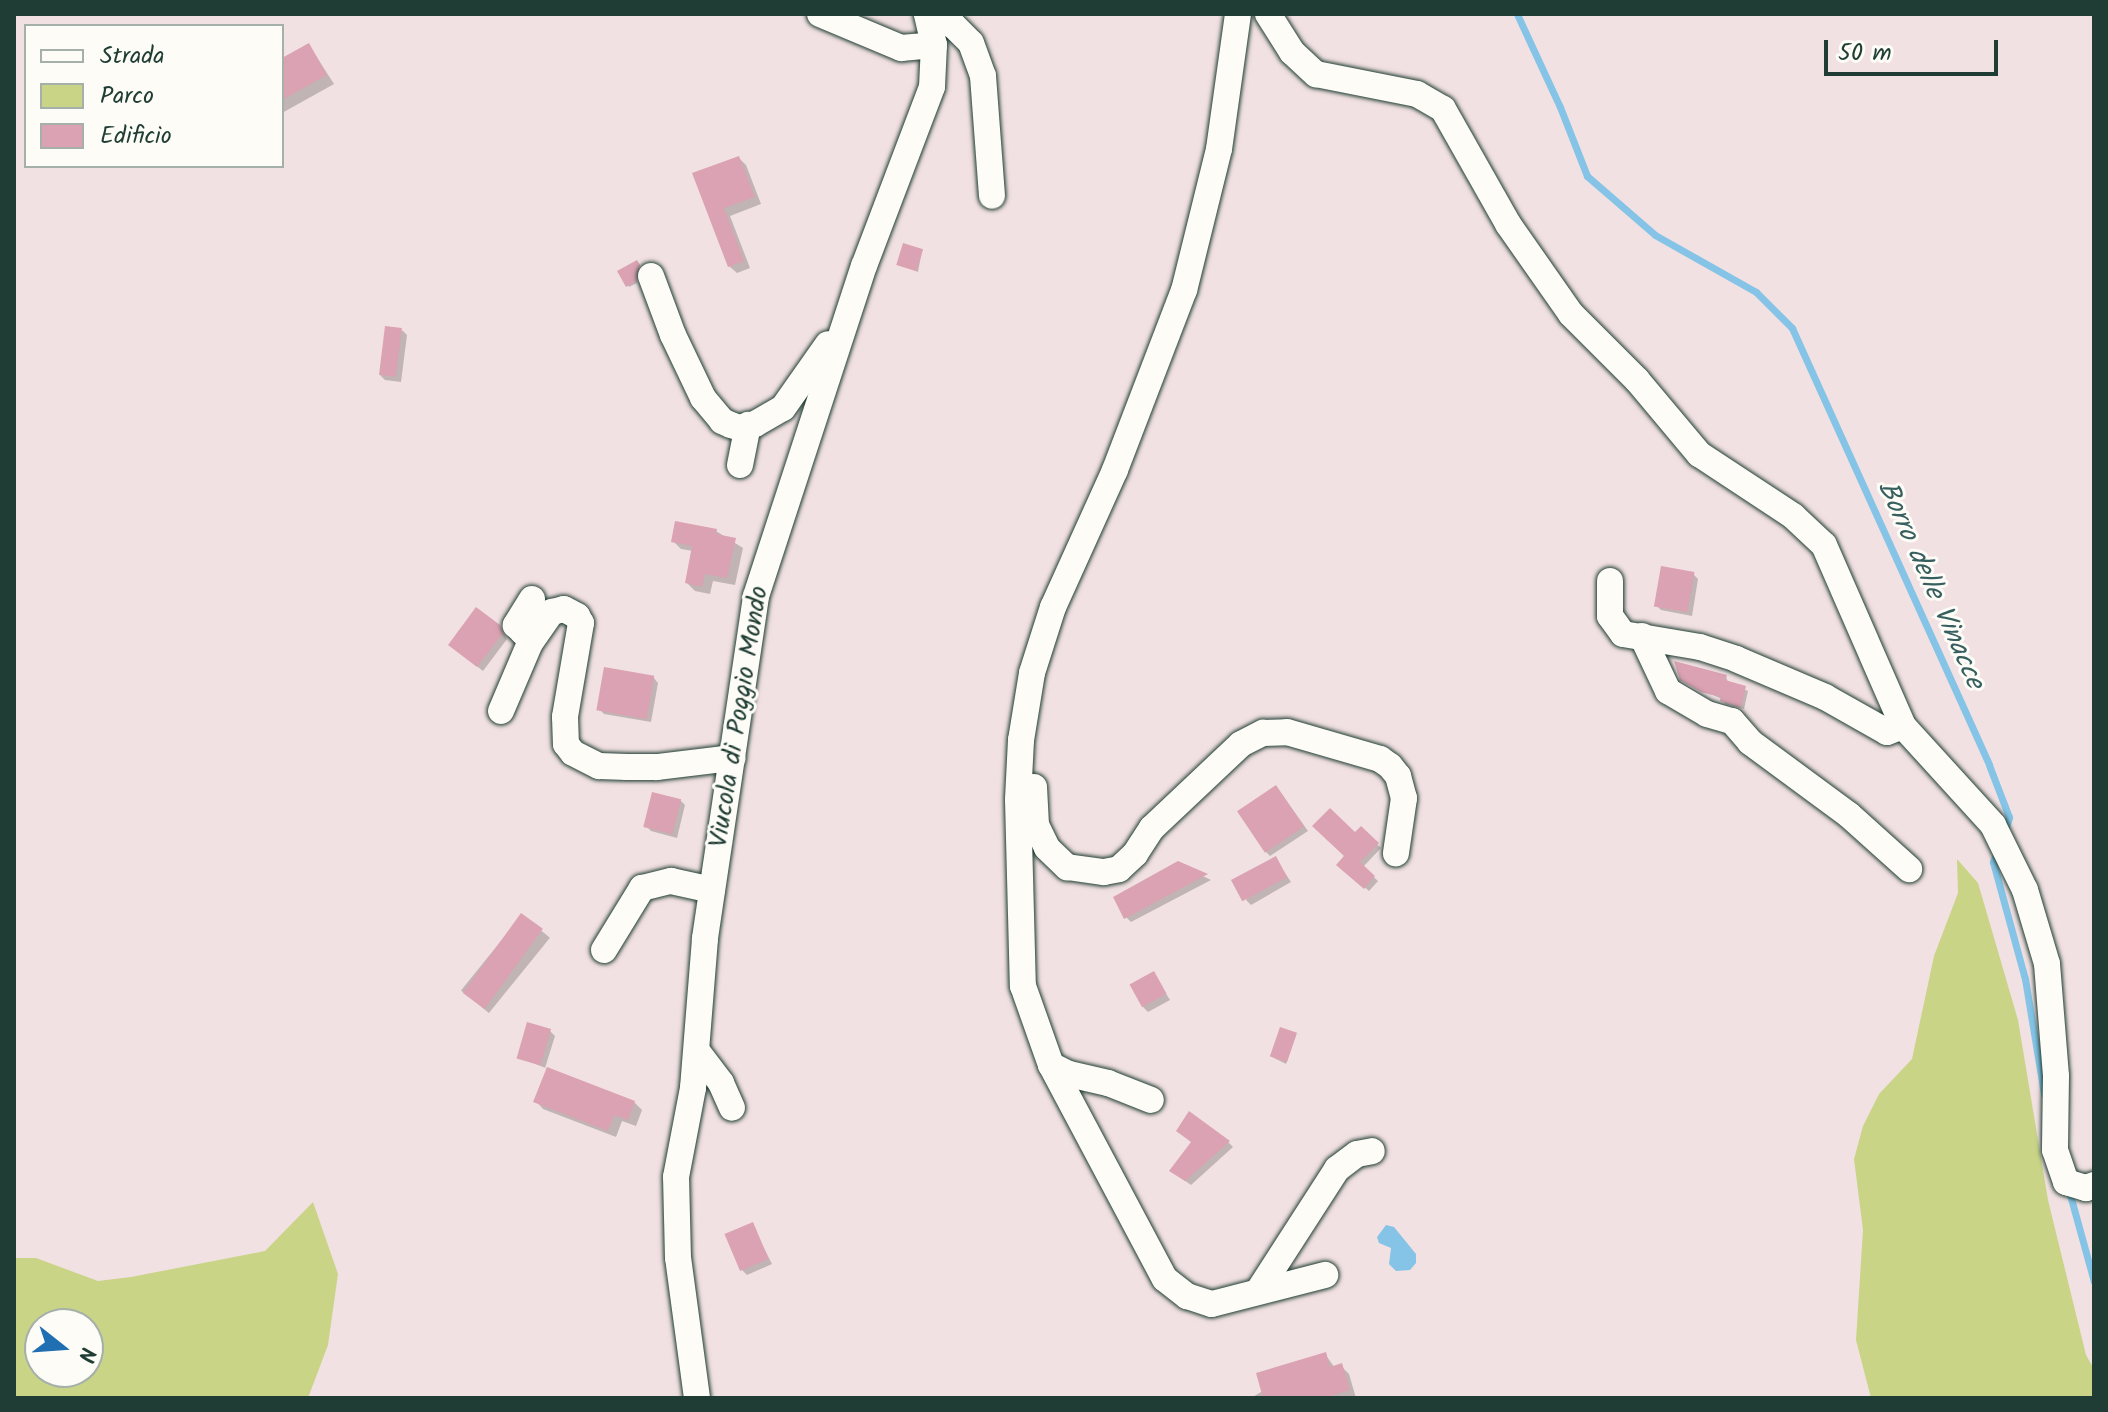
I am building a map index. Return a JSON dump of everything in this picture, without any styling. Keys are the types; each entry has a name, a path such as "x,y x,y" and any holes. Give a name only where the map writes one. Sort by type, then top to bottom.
{"street":[{"path":"820,14 901,48 934,45"},
{"path":"927,14 953,25 971,43 983,76 992,196"},
{"name":"Viucola di Poggio Mondo","path":"697,1398 678,1258 676,1177 697,1051 712,890 756,596 858,285 932,87 934,45 927,14"},
{"path":"1238,14 1219,149 1184,290 1115,470 1041,640 1021,740 1017,859 1023,986 1051,1065 1165,1279 1187,1296 1212,1304 1325,1275"},
{"path":"1268,14 1292,52 1316,74 1417,94 1443,109 1508,224 1571,314 1637,380 1699,454 1793,516 1824,545 1903,726 1993,825 2025,890 2047,964 2056,1076 2055,1150 2066,1182 2086,1188 2094,1185"},
{"path":"651,276 673,335 703,398 722,421 740,428 769,417 795,395 831,339 858,285"},
{"path":"740,465 748,425"},
{"path":"1610,581 1610,616 1623,634 1700,647 1825,697 1887,732 1903,726"},
{"path":"532,599 516,625 523,632 536,634"},
{"path":"501,711 536,634 558,610 571,611 581,623 565,730 566,744 582,759 599,766 657,767 732,758"},
{"path":"1642,636 1668,691 1707,714 1732,721 1750,742 1849,815 1909,869"},
{"path":"1041,640 1034,729 1034,812 1047,848 1067,867 1089,873 1119,869 1135,854 1152,828 1241,744 1275,731 1358,752 1390,766 1398,776 1404,798 1396,853"},
{"path":"604,950 642,888 671,881 712,890"},
{"path":"697,1051 721,1083 732,1108"},
{"path":"1051,1065 1069,1074 1108,1083 1151,1100"},
{"path":"1259,1290 1337,1169 1357,1154 1372,1151"}],"green space":[{"path":"1957,859 1978,883 2018,1020 2048,1200 2086,1355 2094,1369 2094,1398 1871,1398 1856,1340 1863,1230 1854,1159 1863,1126 1879,1094 1912,1059 1934,956 1958,893"},
{"path":"313,1202 338,1274 328,1345 308,1398 14,1398 14,1258 36,1258 98,1281 265,1251"}],"water":[{"path":"1386,1225 1394,1227 1416,1254 1416,1263 1410,1270 1396,1271 1389,1264 1391,1248 1379,1243 1377,1237"}],"building":[{"path":"309,43 327,75 284,99 284,57"},
{"path":"739,156 755,197 724,208 744,261 728,267 692,173"},
{"path":"903,243 923,249 916,271 896,265"},
{"path":"637,260 640,265 636,281 626,287 617,271"},
{"path":"385,326 402,328 396,377 379,375"},
{"path":"675,521 717,529 716,534 736,538 727,578 705,574 702,587 685,583 692,546 671,542"},
{"path":"1661,566 1694,572 1687,612 1654,606"},
{"path":"476,607 500,625 503,633 477,667 448,645"},
{"path":"1674,661 1727,675 1725,680 1746,686 1741,707 1720,701 1722,688 1720,697 1701,692 1680,680"},
{"path":"604,667 654,676 647,719 596,710"},
{"path":"1276,785 1304,826 1265,853 1237,811"},
{"path":"652,792 681,799 672,834 643,827"},
{"path":"1330,808 1355,832 1361,826 1379,843 1360,862 1375,876 1364,889 1336,865 1344,856 1312,826"},
{"path":"1276,856 1287,877 1242,901 1231,880"},
{"path":"1178,861 1208,874 1124,919 1113,897"},
{"path":"521,913 543,929 485,1009 463,993"},
{"path":"1154,971 1167,994 1142,1007 1130,985"},
{"path":"527,1022 551,1029 541,1065 517,1059"},
{"path":"1280,1027 1297,1033 1287,1062 1270,1056"},
{"path":"547,1067 635,1101 628,1120 614,1115 608,1131 533,1102"},
{"path":"1189,1111 1230,1141 1185,1181 1169,1171 1191,1142 1176,1131"},
{"path":"753,1222 769,1259 740,1271 724,1234"},
{"path":"1326,1352 1330,1367 1342,1363 1350,1390 1323,1398 1263,1398 1256,1373"}],"waterway":[{"name":"Borro delle Vinacce","path":"1517,14 1560,107 1587,176 1655,235 1756,292 1792,328 1989,765 2009,817 2005,830"},
{"name":"Borro delle Vinacce","path":"1998,849 1993,862 2025,979 2044,1094"},
{"name":"Borro delle Vinacce","path":"2069,1191 2094,1282"}]}
